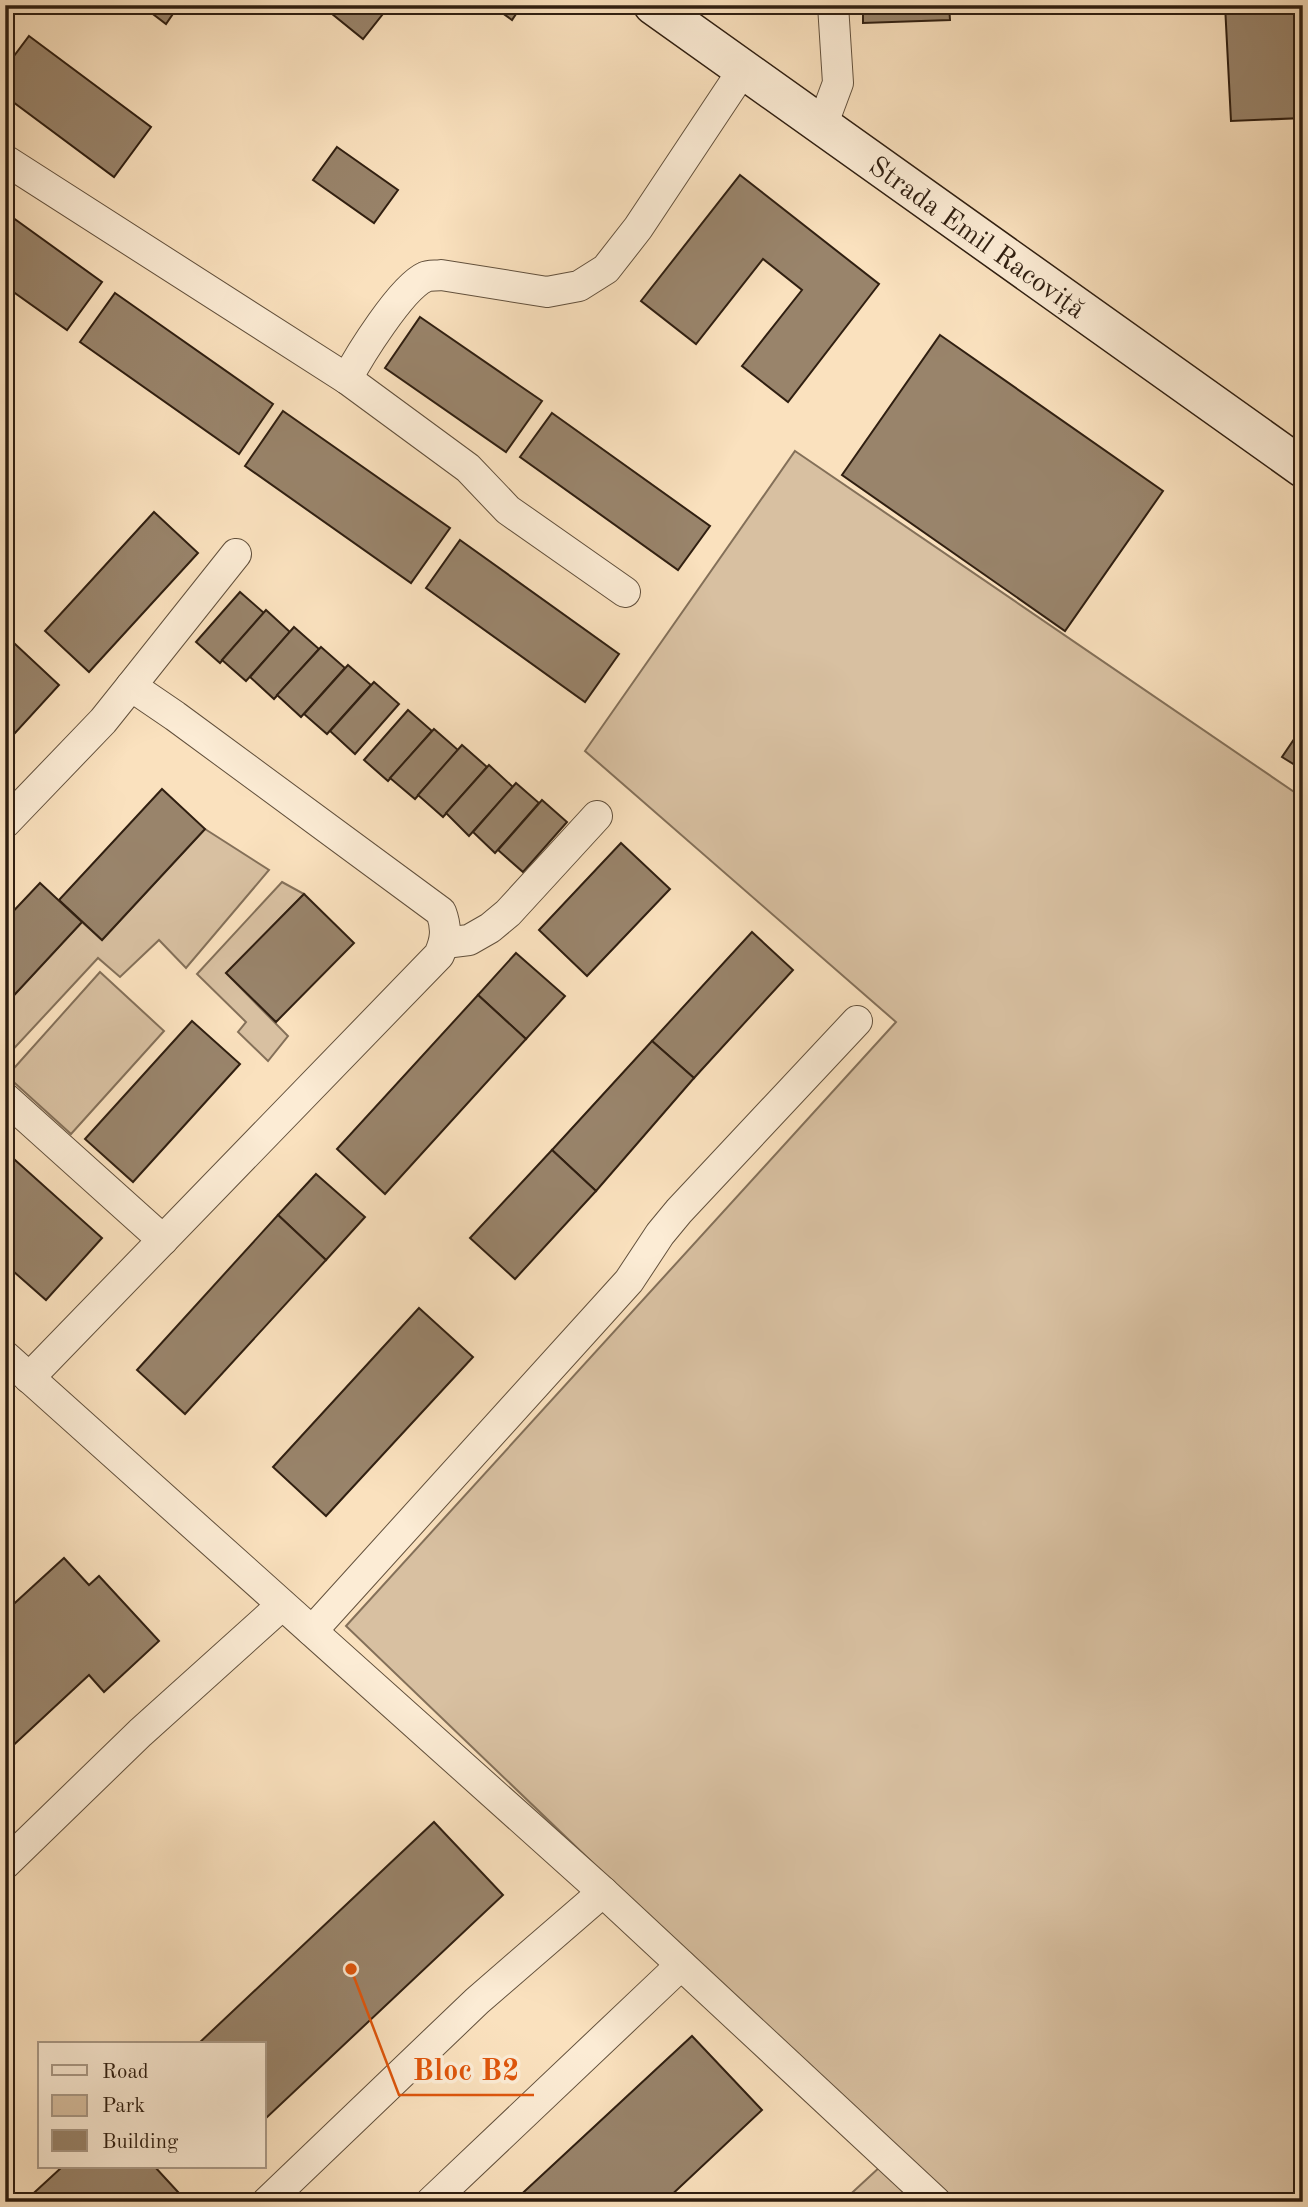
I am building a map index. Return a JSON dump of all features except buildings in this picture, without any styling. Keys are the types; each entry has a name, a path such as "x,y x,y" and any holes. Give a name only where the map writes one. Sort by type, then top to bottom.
{"street":[{"name":"Strada Emil Racoviță","path":"653,5 1303,468"},
{"path":"822,126 838,83 833,5"},
{"path":"347,379 360,355 405,293 425,277 442,275 547,292 579,286 606,269 638,228 743,70"},
{"path":"5,159 347,379 468,468 508,510 625,593"},
{"path":"5,823 103,721 236,554"},
{"path":"29,1378 439,955 445,943 445,923 441,912 131,686"},
{"path":"445,943 469,940 508,913 597,816"},
{"path":"312,1631 629,1281 679,1211 857,1021"},
{"path":"5,1098 163,1240"},
{"path":"5,1356 603,1892 936,2202"},
{"path":"5,1864 140,1733 282,1605"},
{"path":"267,2202 477,2001 603,1892"},
{"path":"431,2202 681,1965"}],"green space":[{"path":"795,451 1303,798 1303,2202 842,2202 895,2153 346,1626 896,1022 585,751"},
{"path":"205,829 269,870 186,968 159,940 120,977 98,958 6,1057 5,1005 82,922 102,940"},
{"path":"282,882 304,894 226,973 288,1036 268,1061 238,1032 246,1022 197,974"},
{"path":"100,972 164,1031 71,1134 7,1076"}],"place":[{"name":"Bloc B2","path":"351,1969"}]}
